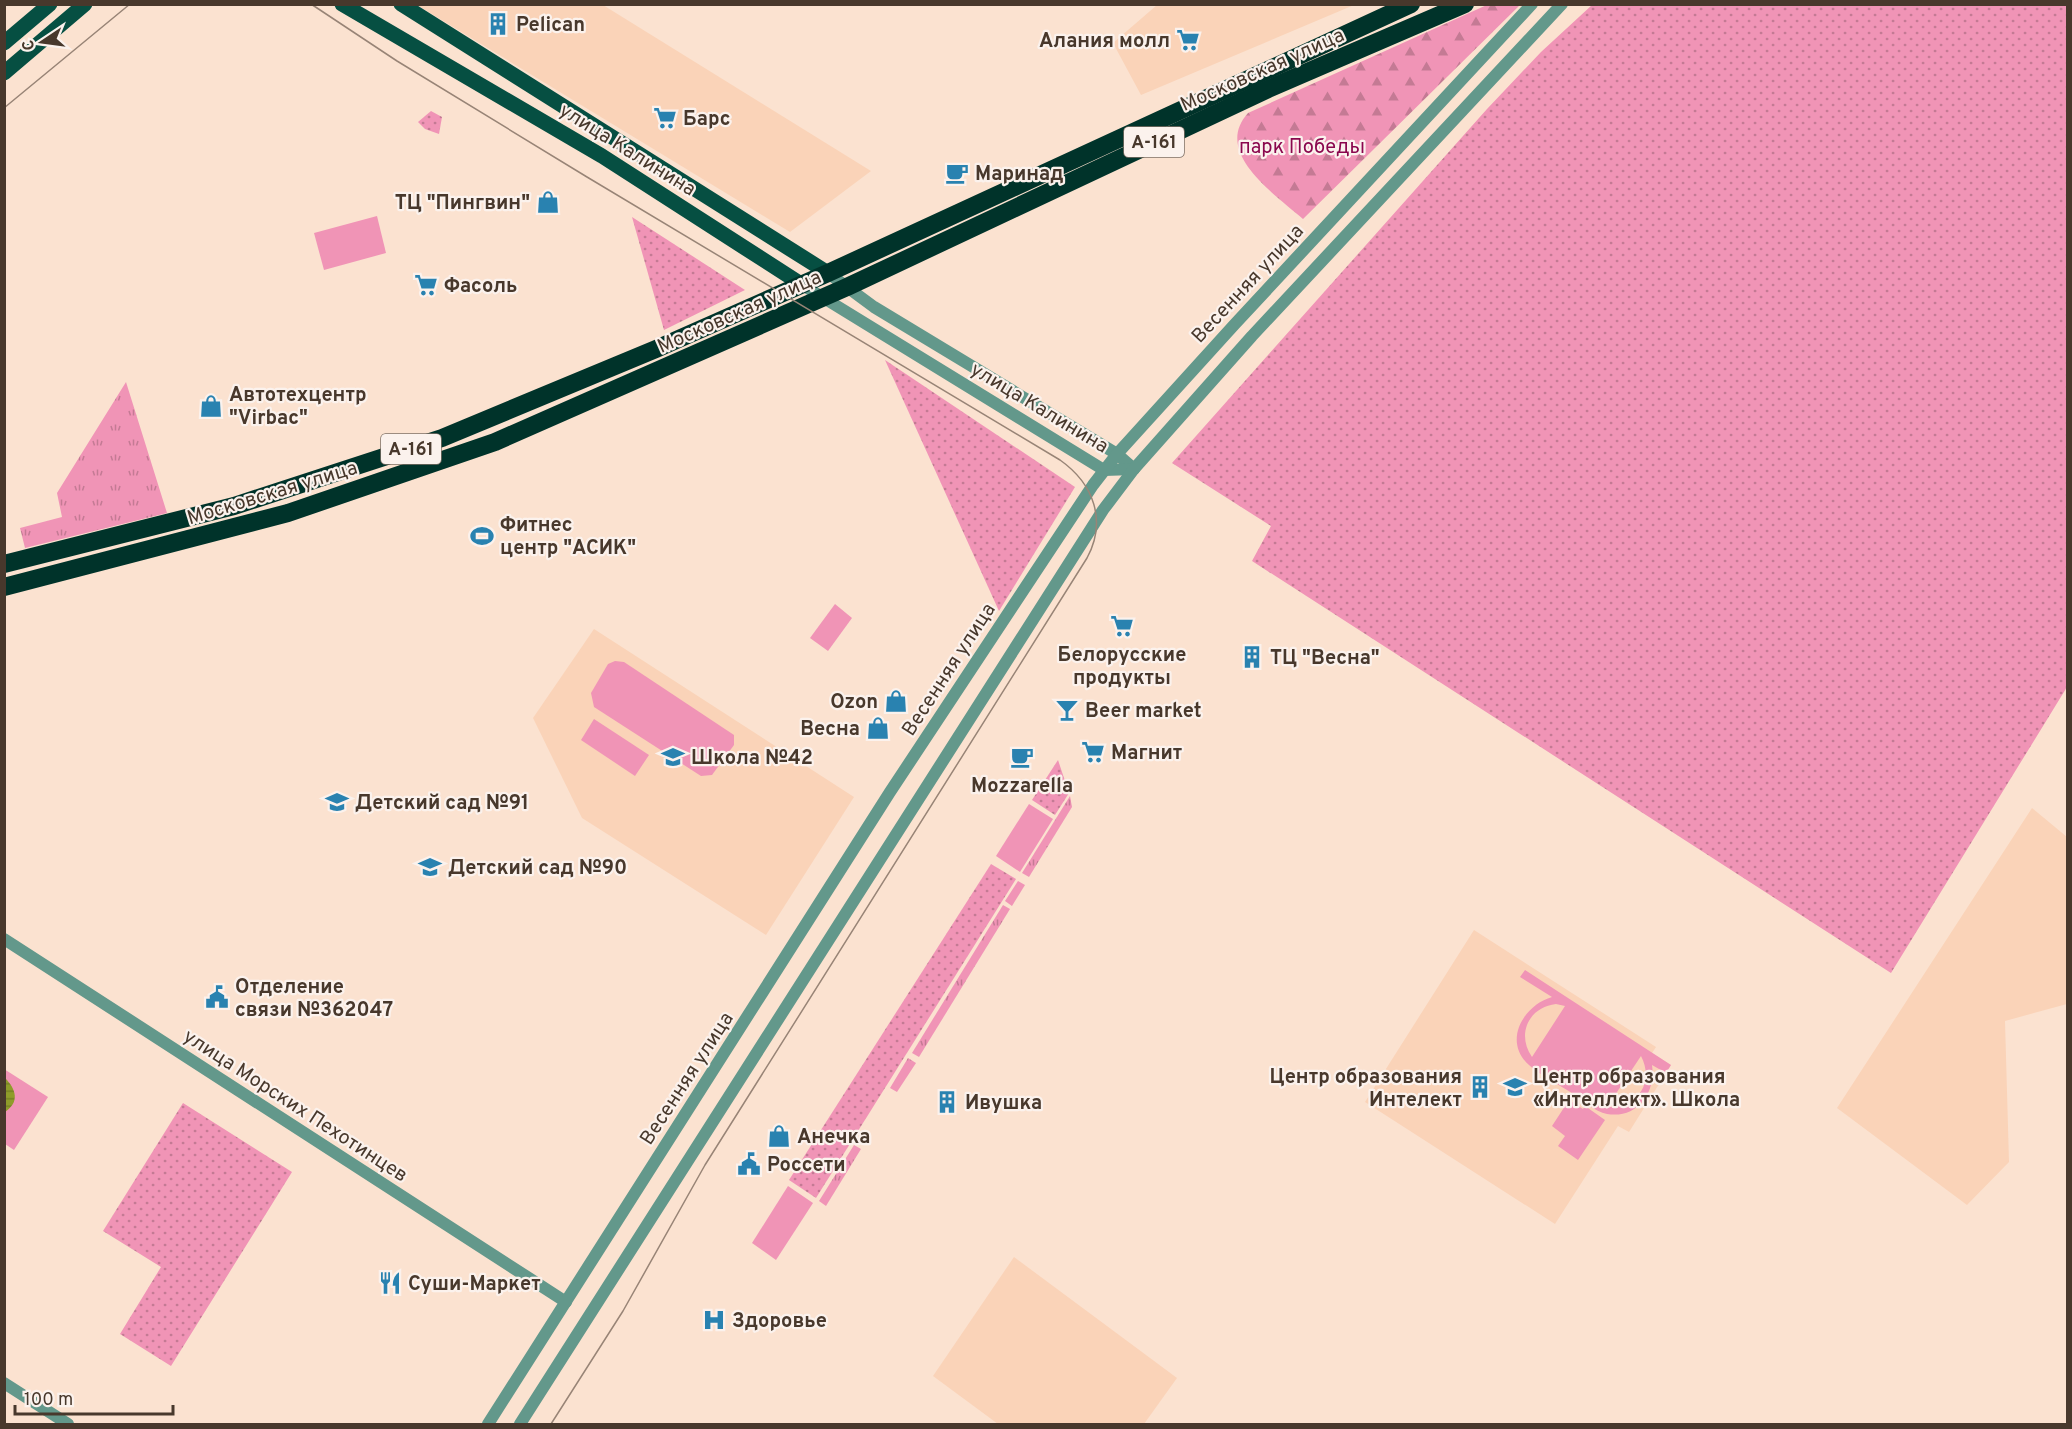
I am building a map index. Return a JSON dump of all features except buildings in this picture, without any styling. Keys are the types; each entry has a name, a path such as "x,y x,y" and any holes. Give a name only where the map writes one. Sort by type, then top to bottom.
{"highway":[{"name":"Московская улица","path":"4,564 234,506 425,444 656,349 828,273 1412,4"},
{"name":"Московская улица","path":"4,587 279,516 398,477 563,413 847,287 1268,89 1465,4"}],"main road":[{"path":"4,43 50,4"},
{"path":"4,73 85,4"},
{"name":"улица Калинина","path":"342,4 602,156 801,284"},
{"name":"улица Калинина","path":"401,4 828,273"}],"street":[{"name":"Весенняя улица","path":"488,1425 890,792 1117,453 1532,4"},
{"name":"Весенняя улица","path":"520,1425 1103,510 1134,470 1275,311 1562,4"},
{"name":"улица Калинина","path":"828,273 847,287 1117,453 1134,470"},
{"name":"улица Калинина","path":"801,284 1104,471 1134,470"},
{"name":"улица Морских Пехотинцев","path":"4,939 566,1302"},
{"path":"4,1383 68,1425"}],"shaded area":[{"path":"417,5 603,5 871,171 790,232"},
{"path":"1157,5 1354,5 1141,95 1113,43"},
{"name":"Школа №42","path":"594,629 854,797 766,935 582,818 533,718"},
{"path":"2032,808 2067,837 2067,1004 2005,1021 2009,1162 1967,1205 1837,1108"},
{"name":"Центр образования «Интеллект». Школа","path":"1474,930 1656,1047 1652,1053 1671,1065 1629,1132 1618,1126 1555,1224 1365,1102"},
{"path":"5,1078 15,1095 13,1104 5,1112"},
{"path":"1014,1257 1177,1378 1144,1424 998,1424 933,1376"}],"green space":[{"name":"парк Победы","path":"1489,4 1520,5 1303,219 1264,185 1242,158 1238,143 1239,128 1248,113"},
{"path":"1592,5 2067,5 2067,687 1891,973 1252,561 1271,526 1172,463 1487,109 1541,52"},
{"path":"431,111 442,117 439,134 425,129 418,122"},
{"path":"377,216 386,253 324,270 314,233"},
{"path":"632,217 745,290 664,330"},
{"path":"885,360 1075,487 999,611"},
{"path":"126,382 167,513 25,548 20,528 62,517 57,493"},
{"path":"835,604 852,618 828,651 810,638"},
{"path":"615,661 624,662 734,735 734,745 712,775 701,776 594,707 591,693 608,664"},
{"path":"594,719 649,755 635,776 581,740"},
{"path":"1058,760 1069,793 1055,815 1032,800"},
{"path":"1070,796 1072,807 1029,877 1022,873"},
{"path":"1029,804 1053,819 1020,872 996,856"},
{"path":"991,864 1016,879 816,1198 789,1180"},
{"path":"1018,881 1025,885 1012,906 1005,901"},
{"path":"1003,905 1010,909 919,1057 912,1053"},
{"path":"1525,970 1671,1065 1666,1073 1652,1065 1651,1085 1643,1102 1628,1112 1602,1113 1529,1065 1521,1056 1517,1045 1520,1025 1533,1008 1552,997 1520,977","holes":["1556,1004 1565,1006 1532,1057 1525,1039 1528,1023 1539,1010","1641,1056 1646,1076 1640,1092 1627,1104 1607,1107"]},
{"path":"908,1058 916,1063 897,1092 890,1088"},
{"path":"4,1069 48,1097 14,1150 5,1144"},
{"path":"1569,1100 1583,1109 1585,1106 1605,1120 1578,1160 1558,1146 1565,1136 1552,1126"},
{"path":"183,1103 292,1172 171,1366 120,1334 161,1267 103,1231"},
{"path":"854,1145 861,1149 826,1206 819,1201"},
{"path":"788,1186 813,1203 776,1260 752,1243"}],"tram line":[{"path":"4,108 130,4"},
{"path":"311,4 397,61 587,177 1060,460 1081,480 1094,504 1096,530 1087,558 705,1165 623,1311 551,1424"}],"place":[{"name":"Pelican","path":"498,24"},
{"name":"Алания молл","path":"1188,40"},
{"name":"Барс","path":"665,118"},
{"name":"Маринад","path":"957,173"},
{"name":"ТЦ \"Пингвин\"","path":"548,202"},
{"name":"Фасоль","path":"426,285"},
{"name":"Автотехцентр \"Virbac\"","path":"211,406"},
{"name":"Фитнес центр \"АСИК\"","path":"482,536"},
{"name":"Белорусские продукты","path":"1122,626"},
{"name":"ТЦ \"Весна\"","path":"1252,657"},
{"name":"Ozon","path":"896,701"},
{"name":"Beer market","path":"1067,710"},
{"name":"Весна","path":"878,728"},
{"name":"Магнит","path":"1093,752"},
{"name":"Школа №42","path":"673,757"},
{"name":"Mozzarella","path":"1022,757"},
{"name":"Детский сад №91","path":"337,802"},
{"name":"Детский сад №90","path":"430,867"},
{"name":"Отделение связи №362047","path":"217,997"},
{"name":"Центр образования Интелект","path":"1480,1087"},
{"name":"Центр образования «Интеллект». Школа","path":"1515,1087"},
{"name":"Ивушка","path":"947,1102"},
{"name":"Анечка","path":"779,1136"},
{"name":"Россети","path":"749,1164"},
{"name":"Суши-Маркет","path":"390,1283"},
{"name":"Здоровье","path":"714,1320"}]}
